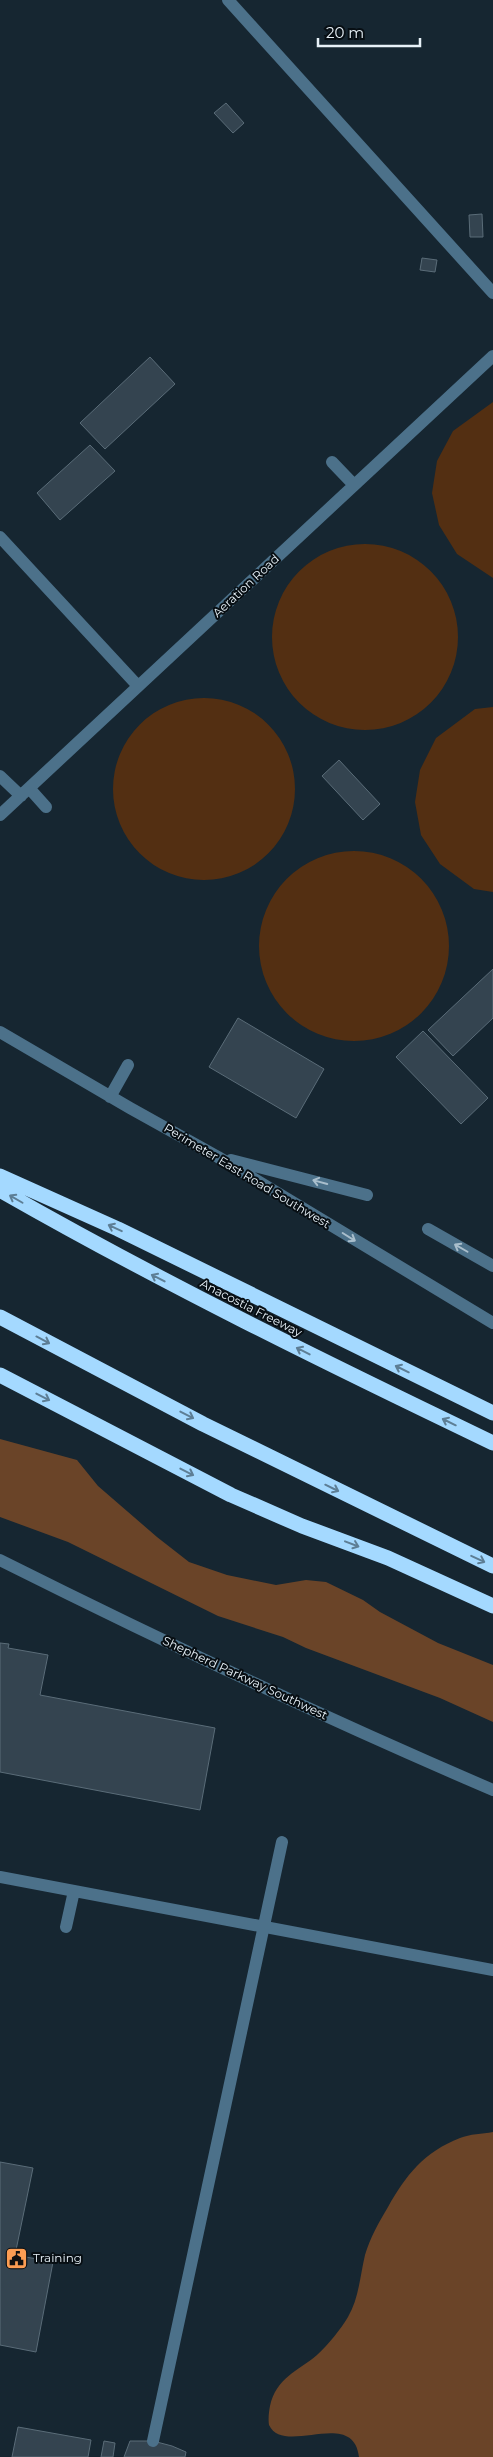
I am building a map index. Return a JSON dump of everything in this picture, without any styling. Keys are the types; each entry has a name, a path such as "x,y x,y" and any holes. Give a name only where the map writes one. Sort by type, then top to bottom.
{"highway":[{"path":"0,1176 118,1229 493,1413"},
{"name":"Anacostia Freeway","path":"0,1190 109,1252 211,1305 493,1443"},
{"path":"0,1316 246,1446 493,1566"},
{"path":"0,1375 231,1495 302,1526 396,1562 493,1606"}],"street":[{"path":"228,0 493,293"},
{"name":"Aeration Road","path":"0,815 493,356"},
{"path":"332,462 354,485"},
{"path":"0,537 138,686"},
{"path":"0,776 46,807"},
{"name":"Perimeter East Road Southwest","path":"0,1032 110,1097 218,1157 493,1323"},
{"path":"110,1097 128,1065"},
{"path":"218,1157 367,1195"},
{"path":"428,1229 493,1266"},
{"name":"Shepherd Parkway Southwest","path":"0,1560 398,1750 493,1790"},
{"path":"153,2441 282,1842"},
{"path":"0,1877 493,1970"},
{"path":"66,1927 74,1891"}],"shaded area":[{"path":"493,402 493,578 457,554 439,525 432,493 437,461 453,431"},
{"path":"374,544 401,551 417,559 431,571 443,585 451,601 457,619 457,655 451,673 443,689 431,703 417,715 401,723 383,729 356,730 329,723 313,715 287,689 273,655 272,628 279,601 287,585 313,559 347,545"},
{"path":"204,698 222,700 239,705 268,725 288,754 293,771 295,789 293,807 288,824 268,853 239,873 222,878 204,880 186,878 169,873 140,853 120,824 115,807 113,789 115,771 120,754 140,725 169,705 186,700"},
{"path":"493,707 493,892 474,889 440,864 421,835 415,802 420,770 436,738 475,709"},
{"path":"345,851 363,851 382,855 399,862 414,872 428,886 438,901 445,918 449,946 445,974 438,991 428,1006 414,1020 399,1030 382,1037 363,1041 345,1041 326,1037 309,1030 294,1020 280,1006 270,991 263,974 259,955 259,937 263,918 270,901 280,886 294,872 309,862 326,855"},
{"path":"0,1439 77,1460 98,1486 189,1562 227,1575 276,1585 306,1580 326,1582 363,1600 380,1612 438,1643 493,1665 493,1722 440,1698 306,1648 283,1637 218,1616 68,1542 0,1517"},
{"path":"493,2132 493,2457 359,2457 354,2443 345,2435 332,2433 289,2436 277,2434 269,2425 269,2415 273,2396 277,2388 326,2346 348,2317 357,2295 369,2242 381,2218 409,2175 426,2158 447,2144 460,2138"}],"building":[{"path":"226,103 244,123 233,133 214,113"},
{"path":"482,214 483,237 470,237 469,215"},
{"path":"422,258 437,260 435,272 420,270"},
{"path":"150,357 175,384 105,449 80,423"},
{"path":"90,445 115,471 60,520 37,493"},
{"path":"339,760 380,804 363,820 322,776"},
{"path":"493,969 493,1018 453,1056 428,1030"},
{"path":"238,1018 324,1069 296,1118 209,1067"},
{"path":"423,1031 488,1098 461,1124 396,1057"},
{"path":"0,1643 9,1644 8,1648 48,1655 40,1695 215,1728 200,1810 0,1772"},
{"name":"Training","path":"0,2162 33,2168 15,2255 53,2262 36,2352 0,2345"},
{"path":"18,2427 91,2440 88,2457 12,2457"},
{"path":"104,2441 115,2443 113,2457 101,2457"},
{"path":"130,2441 153,2441 172,2446 186,2452 185,2457 124,2457"}],"place":[{"name":"Training","path":"17,2258"}]}
